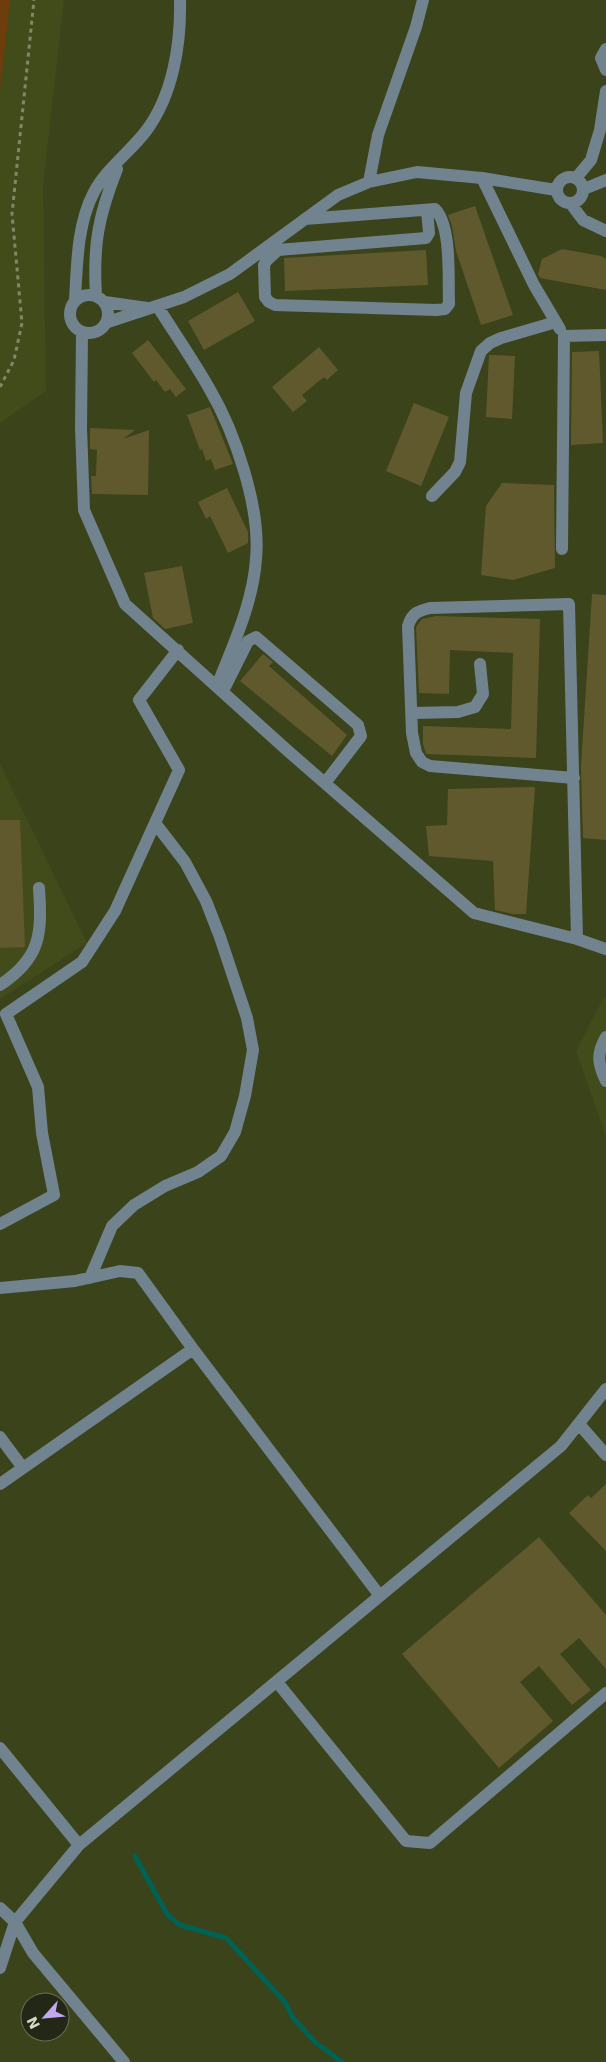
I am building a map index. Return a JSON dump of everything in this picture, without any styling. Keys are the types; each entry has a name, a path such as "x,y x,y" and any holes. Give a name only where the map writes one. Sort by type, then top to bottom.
{"street":[{"path":"180,0 175,68 161,103 147,130 94,192 87,212 80,238 75,300 70,314 71,322 82,332 89,334 97,332 108,322 184,298 230,274 338,195 368,182 417,172 482,178 556,190"},
{"path":"368,182 378,135 416,28 423,0"},
{"path":"606,49 600,58 606,70"},
{"path":"576,178 591,160 600,130 606,91"},
{"path":"108,322 108,308 101,299 95,267 97,236 105,198 120,160"},
{"path":"571,204 578,201 584,189 576,178 569,177 562,179 556,190 559,198 571,204 583,220 606,231"},
{"path":"482,178 534,285 564,336 562,549"},
{"path":"584,189 606,180"},
{"path":"305,219 435,209 439,213 447,242 449,304 445,309 275,305 268,302 265,296 264,265 278,250 426,238 429,233 427,210"},
{"path":"75,300 89,295 101,299 155,308 210,389 230,434 245,479 257,525 256,560 246,608 220,689"},
{"path":"432,496 455,472 460,462 466,393 481,351 490,343 501,338 556,322"},
{"path":"82,332 81,428 84,510 125,604 474,913 578,939 606,949"},
{"path":"564,336 606,335"},
{"path":"574,778 430,766 422,762 416,753 412,713 408,626 411,616 417,612 442,608 570,604 578,939"},
{"path":"220,689 248,642 256,637 358,725 361,736 325,783"},
{"path":"0,1224 54,1195 42,1132 38,1087 6,1014 82,962 115,911 179,770 139,700 178,650"},
{"path":"412,713 458,712 475,707 483,694 480,664"},
{"path":"90,1278 112,1226 134,1205 165,1186 198,1172 221,1156 235,1132 245,1096 253,1050 247,1018 206,901 185,862 155,823"},
{"path":"0,985 27,963 36,945 41,920 39,888"},
{"path":"606,1037 600,1046 599,1065 606,1081"},
{"path":"0,1288 90,1278 120,1271 138,1273 193,1349 380,1596"},
{"path":"0,1484 193,1349"},
{"path":"0,1968 15,1922 79,1845 561,1446 606,1389"},
{"path":"579,1424 606,1455"},
{"path":"0,1437 23,1468"},
{"path":"277,1682 406,1841 430,1843 606,1693"},
{"path":"0,1748 79,1845"},
{"path":"0,1908 15,1922 33,1953 124,2062"}],"path":[{"path":"0,387 14,360 22,323 12,214 34,0"}],"shaded area":[{"path":"0,0 64,0 43,186 46,391 0,423"},
{"path":"0,0 10,0 0,89"},
{"path":"0,764 87,943 0,999"},
{"path":"604,997 606,998 606,1136 576,1051"}],"building":[{"path":"475,206 513,315 481,325 456,251 452,226 448,215"},
{"path":"562,249 601,256 606,259 606,290 540,278 538,274 542,259"},
{"path":"426,250 428,285 285,291 284,258"},
{"path":"238,292 255,321 204,350 188,321"},
{"path":"148,340 186,389 176,397 170,389 165,392 156,380 154,382 132,353"},
{"path":"319,347 338,370 327,380 324,377 302,395 307,401 293,412 272,387"},
{"path":"599,351 603,443 571,445 572,352"},
{"path":"489,355 515,356 512,419 486,417"},
{"path":"414,403 449,417 421,486 386,471"},
{"path":"210,407 233,464 215,470 211,459 206,461 202,449 200,450 187,415"},
{"path":"90,428 135,430 123,439 149,430 148,495 92,494 91,476 96,476 97,450 90,449"},
{"path":"502,483 554,485 555,568 513,580 481,575 486,506"},
{"path":"227,488 248,532 248,543 228,553 210,516 206,519 198,502"},
{"path":"182,566 193,623 165,629 153,618 144,573"},
{"path":"592,594 606,595 606,840 583,838 581,766"},
{"path":"436,616 540,619 536,758 426,754 423,744 423,726 511,729 513,653 450,650 449,694 419,693 416,627 422,619"},
{"path":"263,654 273,662 269,666 347,735 332,756 240,681"},
{"path":"535,787 526,914 513,914 495,910 493,861 429,856 426,826 447,825 448,789"},
{"path":"0,820 20,820 25,947 0,948"},
{"path":"606,1484 606,1551 569,1513 588,1495 591,1498"},
{"path":"539,1537 606,1615 606,1669 579,1638 560,1654 591,1690 572,1705 539,1666 520,1682 553,1721 499,1768 402,1654"}],"waterway":[{"path":"135,1856 167,1914 180,1925 226,1938 285,2002 293,2018 315,2042 342,2062"}]}
